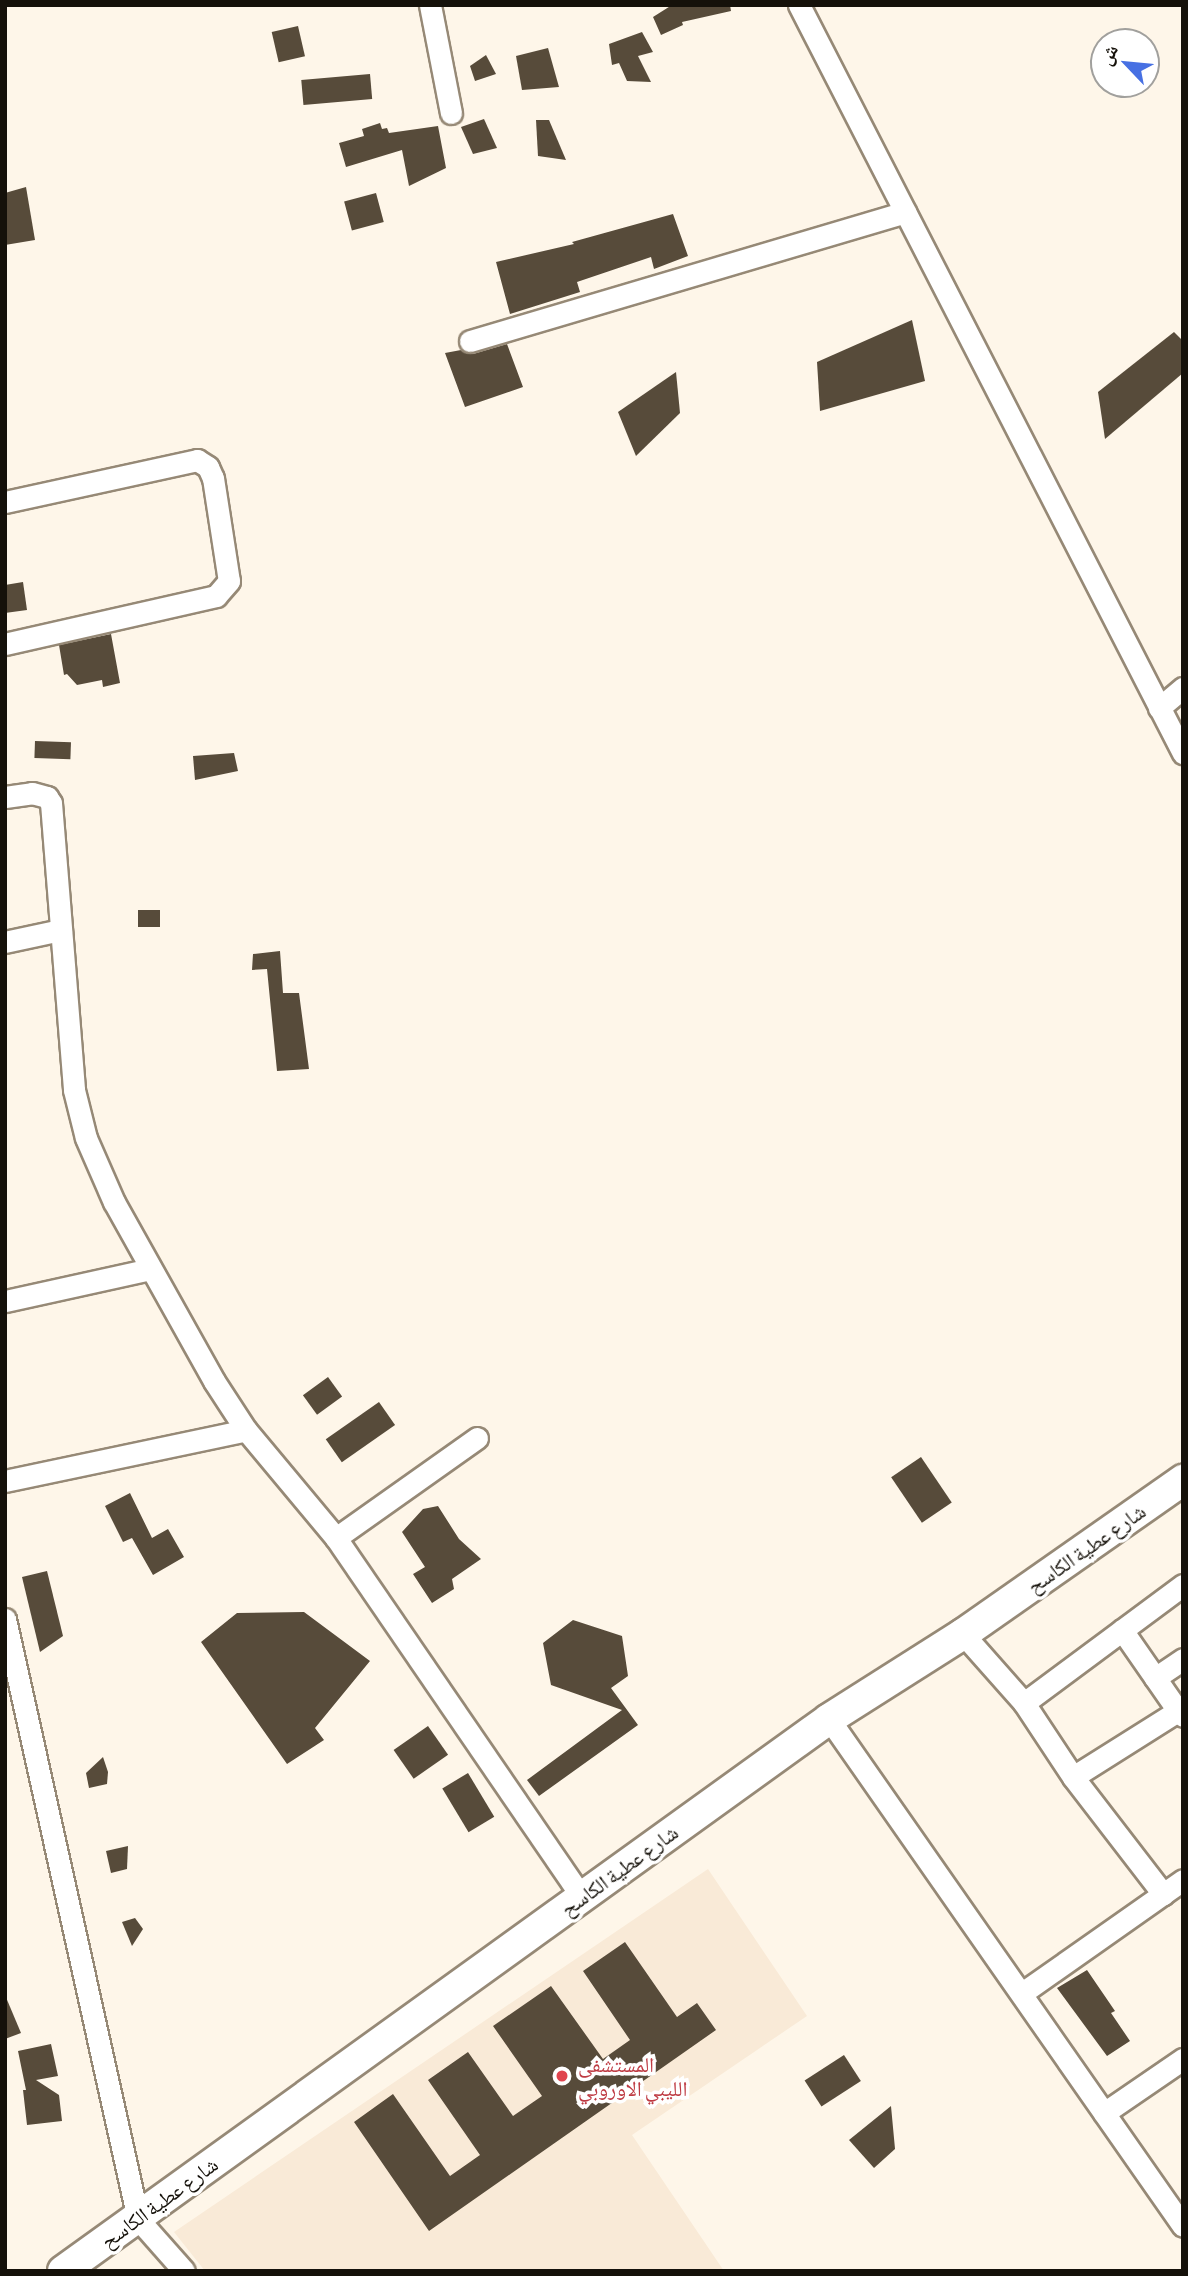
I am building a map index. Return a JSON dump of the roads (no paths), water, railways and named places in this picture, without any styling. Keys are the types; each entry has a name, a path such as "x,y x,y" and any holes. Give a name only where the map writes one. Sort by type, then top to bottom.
{"street":[{"path":"430,5 451,113"},
{"path":"799,5 1183,753"},
{"path":"470,341 905,212"},
{"path":"5,502 197,460 208,467 213,478 229,581 216,596 5,644"},
{"path":"1159,708 1183,688"},
{"path":"5,797 32,793 47,797 51,803 74,1090 86,1138 114,1202 246,1430 336,1538 582,1897"},
{"path":"5,942 61,930"},
{"path":"5,1301 151,1269"},
{"path":"5,1481 246,1430"},
{"path":"336,1538 477,1438"},
{"name":"شارع عطية الكاسح","path":"63,2271 829,1719 963,1634 1183,1480"},
{"path":"1024,1703 1183,1585"},
{"path":"5,1619 138,2218 184,2271"},
{"path":"1073,1777 1181,1714 1122,1630"},
{"path":"963,1634 1024,1703 1073,1777 1163,1894"},
{"path":"1155,1678 1183,1659"},
{"path":"829,1719 1181,2221"},
{"path":"1023,1993 1183,1880"},
{"path":"1104,2113 1183,2059"}],"place":[{"name":"المستشفی الليبي الاوروبي","path":"562,2076"}]}
